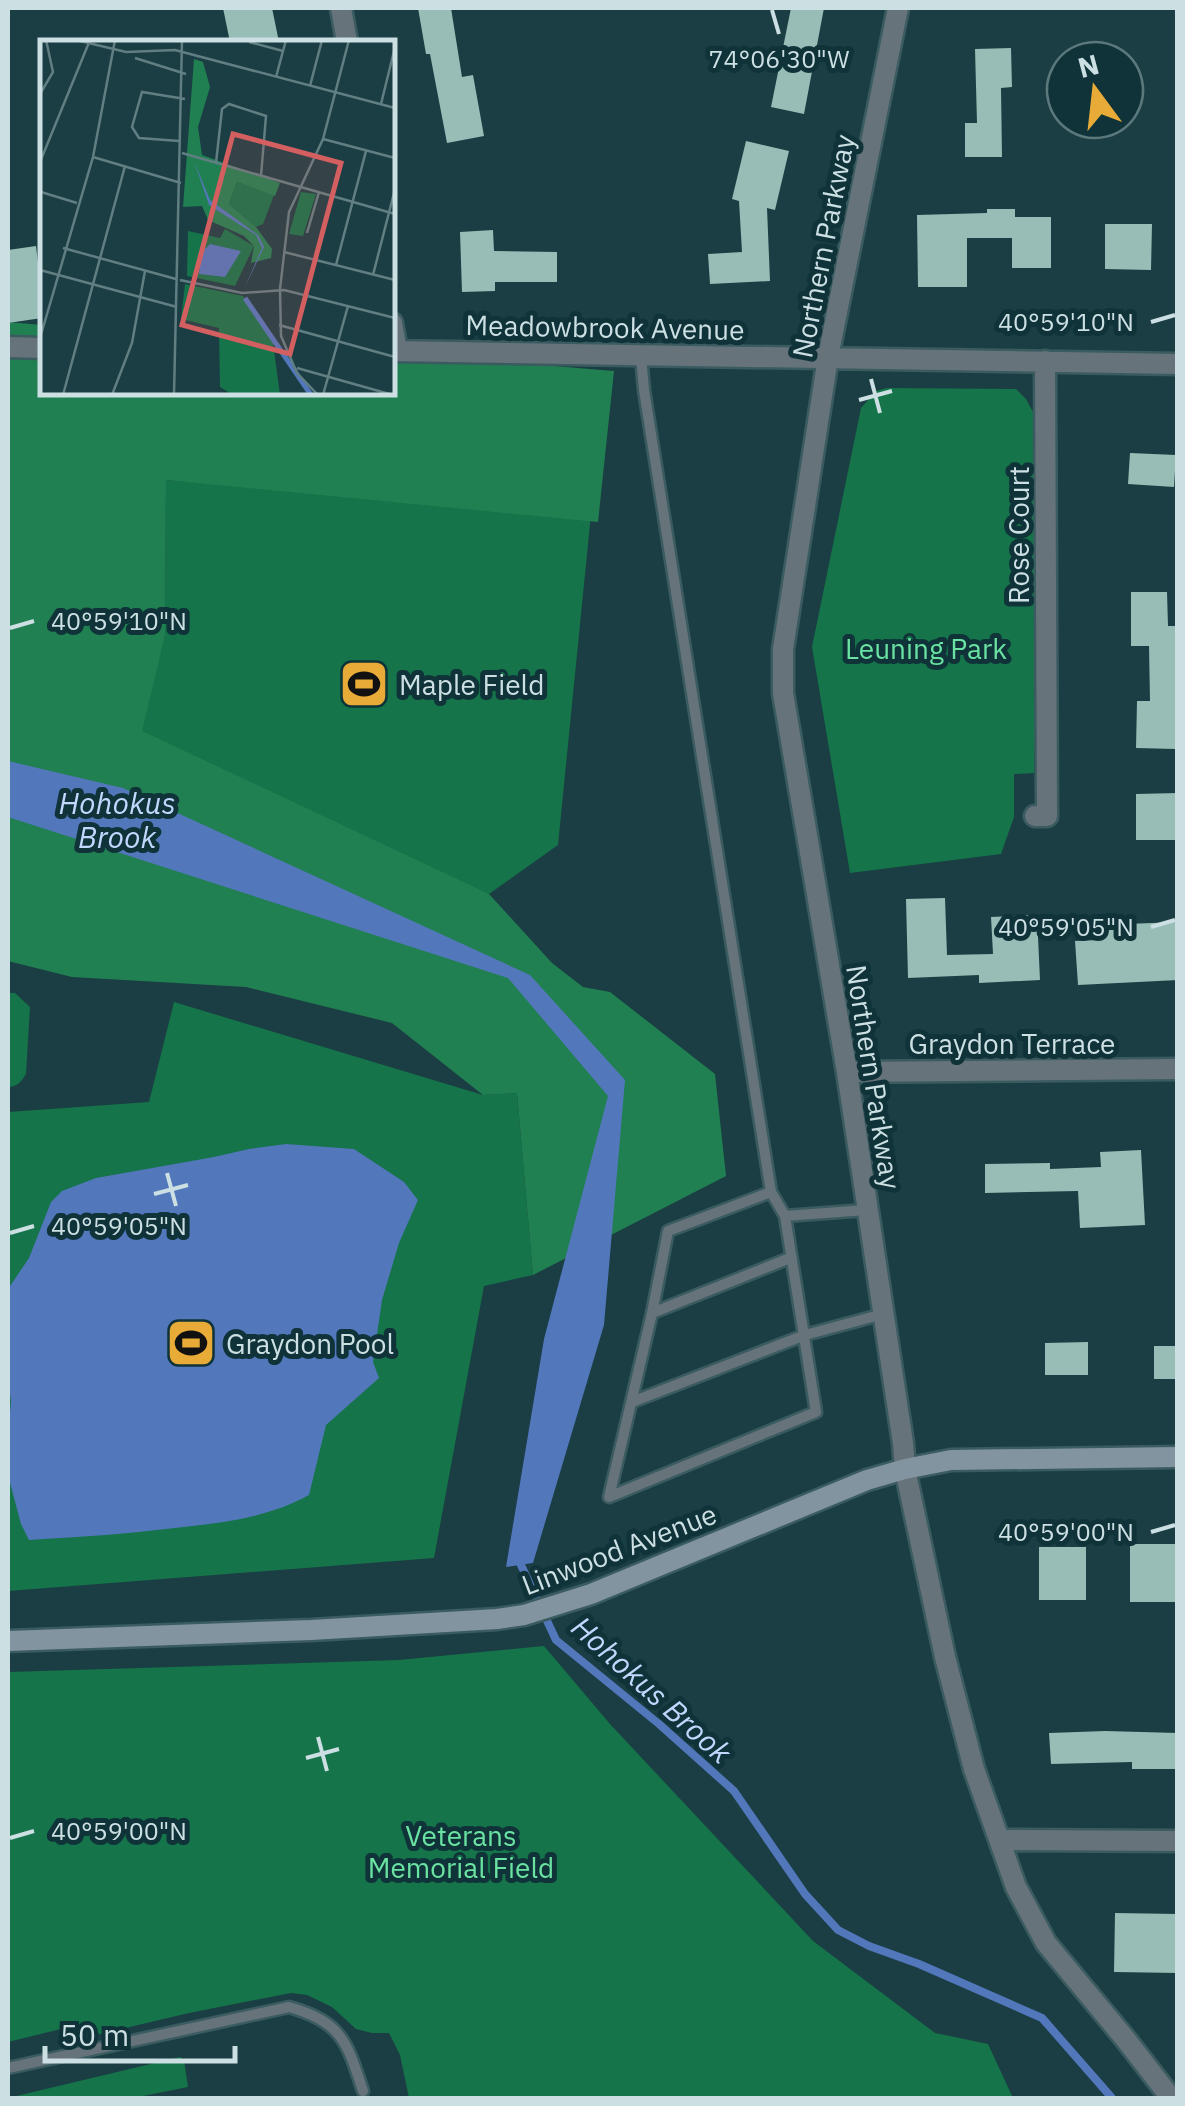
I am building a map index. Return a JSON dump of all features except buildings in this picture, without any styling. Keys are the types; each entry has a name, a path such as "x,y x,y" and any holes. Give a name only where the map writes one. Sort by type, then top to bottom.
{"main road":[{"name":"Linwood Avenue","path":"8,1642 311,1630 524,1615 591,1594 867,1480 905,1469 951,1460 1178,1457"}],"street":[{"path":"341,8 346,40"},
{"name":"Northern Parkway","path":"898,8 828,358 783,649 783,693 847,1072 905,1469 945,1658 974,1769 1016,1887 1046,1944 1128,2040 1171,2098"},
{"path":"8,347 40,348"},
{"name":"Meadowbrook Avenue","path":"395,351 1178,364"},
{"name":"Rose Court","path":"1035,816 1047,816 1044,361"},
{"name":"Graydon Terrace","path":"847,1072 1178,1070"},
{"path":"1000,1840 1178,1841"}],"lane":[{"path":"641,354 771,1192 785,1216 816,1412 609,1496 668,1231 771,1192"},
{"path":"785,1216 866,1210"},
{"path":"652,1313 790,1258"},
{"path":"632,1402 805,1335 883,1314"},
{"path":"8,2068 289,2006 313,2014 346,2042 363,2091"}],"green space":[{"path":"8,322 40,325 40,395 395,395 395,353 614,371 598,522 166,480 165,636 142,731 489,894 552,963 583,987 610,992 715,1074 726,1176 533,1275 517,1093 483,1095 392,1023 246,987 72,977 8,961"},
{"name":"Leuning Park","path":"1016,389 1038,421 1034,773 1014,774 1014,817 1001,854 850,873 812,647 861,408 876,391"},
{"name":"Maple Field","path":"166,480 591,514 558,845 489,894 241,817 141,731 165,636"},
{"path":"8,993 15,993 30,1007 26,1074 18,1084 8,1087"},
{"name":"Graydon Pool","path":"174,1002 483,1095 517,1093 533,1275 484,1286 434,1558 8,1591 8,1112 149,1102"},
{"name":"Veterans Memorial Field","path":"544,1646 610,1724 813,1941 935,2033 988,2044 1013,2098 409,2098 400,2055 389,2033 356,2029 332,2007 307,1995 291,1993 100,2034 69,2027 8,2042 8,1672 399,1660"},
{"path":"180,2057 184,2060 188,2087 133,2098 8,2098"}],"water":[{"name":"Hohokus Brook","path":"8,761 123,788 530,975 625,1080 604,1325 533,1563 506,1567 544,1339 608,1096 508,978 8,817"},
{"name":"Graydon Pool","path":"286,1144 354,1149 404,1182 418,1200 399,1243 382,1300 373,1362 379,1378 326,1425 309,1495 277,1509 227,1521 29,1540 9,1479 8,1289 29,1258 51,1202 62,1191 96,1178"}],"waterway":[{"name":"Hohokus Brook","path":"523,1556 521,1565 556,1640 734,1791 805,1894 838,1930 1042,2018 1112,2098"}],"place":[{"name":"Maple Field","path":"364,684"},
{"name":"Graydon Pool","path":"191,1343"}]}
